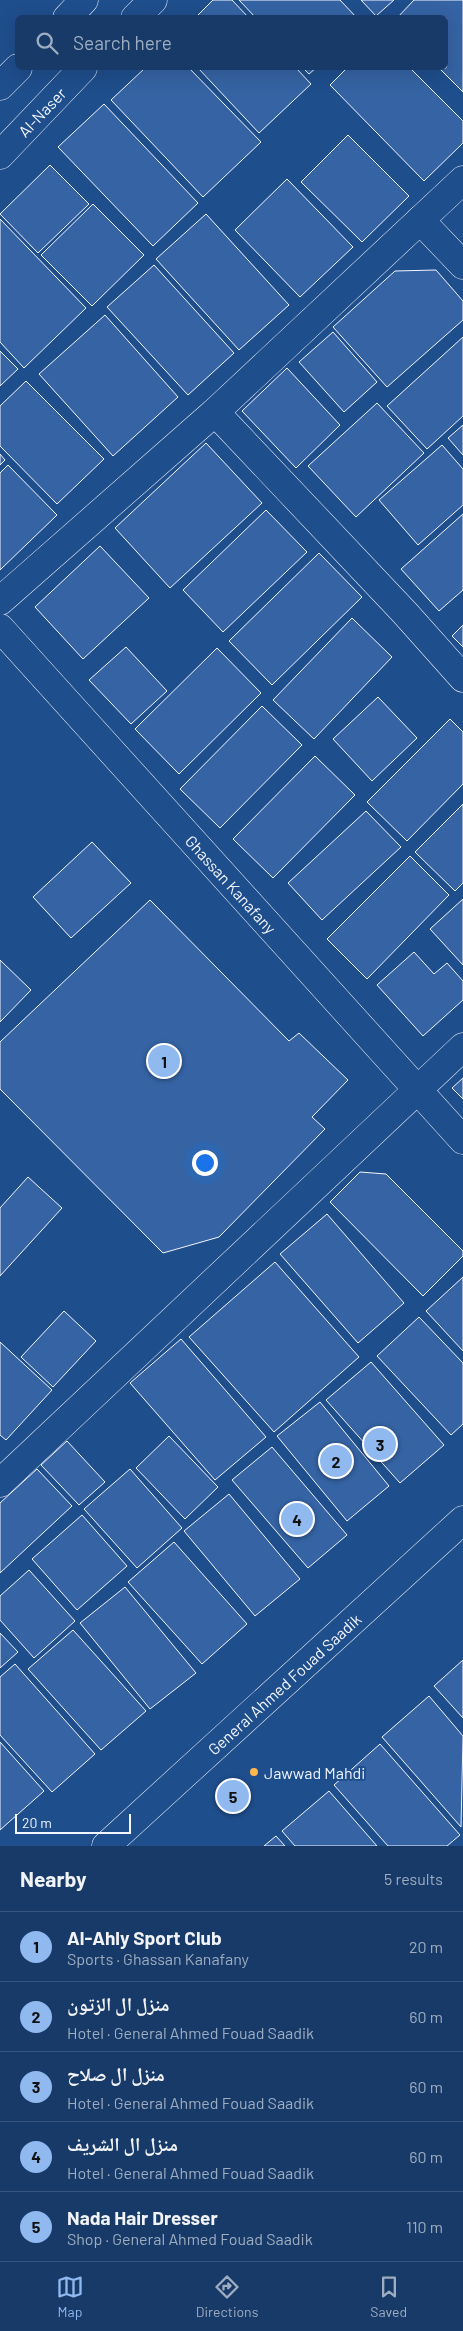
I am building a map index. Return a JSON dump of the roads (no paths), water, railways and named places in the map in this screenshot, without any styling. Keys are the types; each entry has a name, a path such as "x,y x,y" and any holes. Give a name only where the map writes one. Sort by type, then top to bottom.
{"street":[{"path":"70,15 84,0"},
{"path":"138,15 153,0"},
{"path":"0,86 16,70"},
{"name":"Al-Naser","path":"0,155 81,70"},
{"path":"0,601 215,412 463,180"},
{"path":"420,220 463,265"},
{"path":"215,412 405,613 463,678"},
{"name":"Ghassan Kanafany","path":"2,632 463,1140"},
{"path":"0,1483 463,1047"},
{"name":"General Ahmed Fouad Saadik","path":"106,1846 463,1520"}],"place":[{"name":"Al-Ahly Sport Club","path":"164,1061"},
{"name":"منزل ال صلاح","path":"380,1444"},
{"name":"منزل ال الزتون","path":"336,1461"},
{"name":"منزل ال الشريف","path":"297,1519"},
{"name":"Jawwad Mahdi","path":"254,1772"},
{"name":"Nada Hair Dresser","path":"233,1796"}]}
